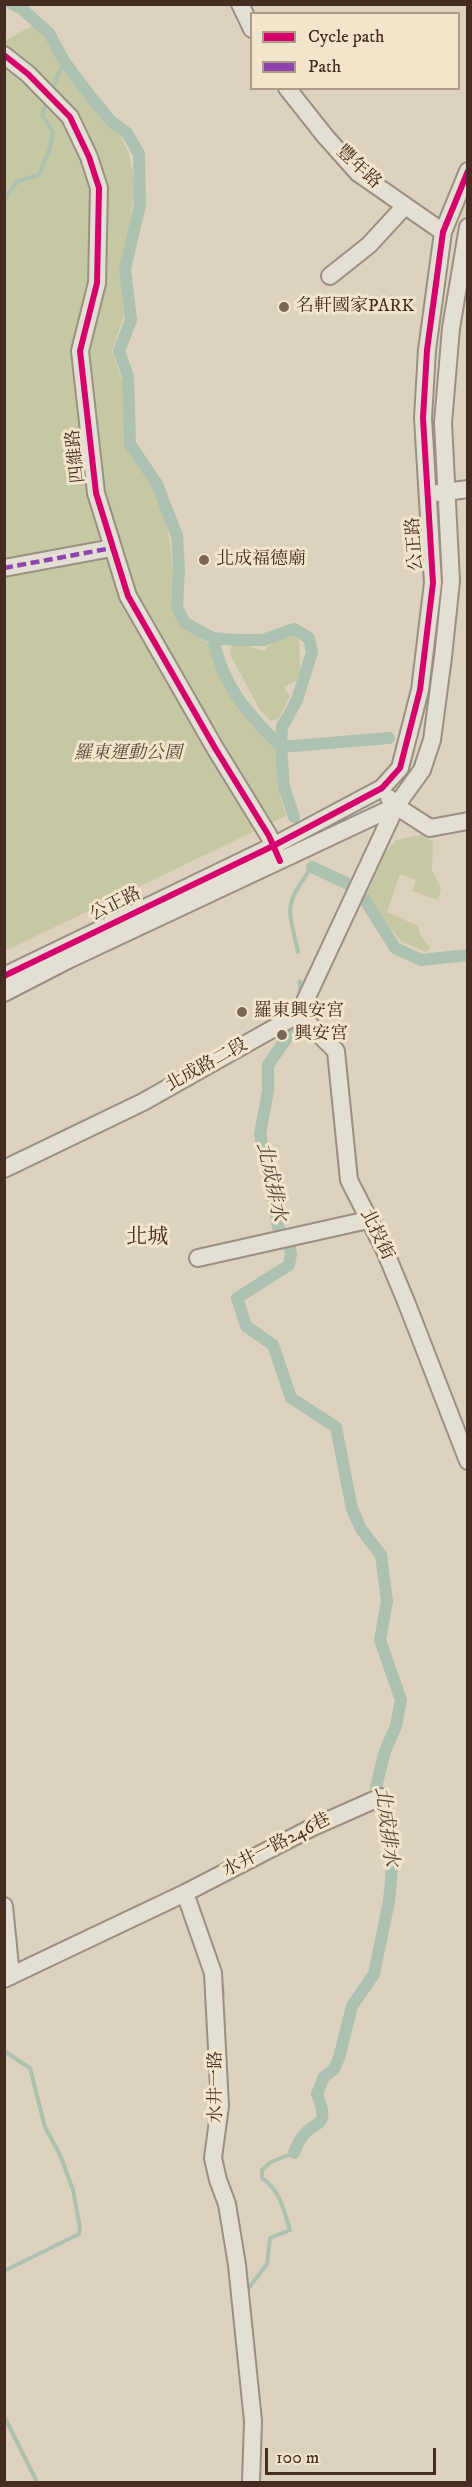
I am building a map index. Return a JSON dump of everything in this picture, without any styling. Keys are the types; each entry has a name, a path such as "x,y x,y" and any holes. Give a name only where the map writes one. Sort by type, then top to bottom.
{"street":[{"path":"240,4 250,25"},
{"name":"四維路","path":"4,55 28,74 70,117 89,157 99,188 97,283 80,351 96,493 128,596 215,748 269,836 276,853"},
{"name":"豐年路","path":"289,90 324,136 358,173 443,232"},
{"name":"公正路","path":"4,993 276,853 382,788 400,768 420,690 434,583 423,418 427,350 443,232 468,171"},
{"path":"330,276 369,245 404,207"},
{"name":"公正路","path":"4,976 276,853 396,806 422,770 433,730 451,581 444,414 451,328 468,226"},
{"path":"428,495 468,489"},
{"path":"4,568 112,548"},
{"path":"382,788 396,806 430,828 468,821"},
{"path":"299,1014 396,806"},
{"name":"北成路二段","path":"4,1168 152,1097 299,1014"},
{"name":"北投街","path":"299,1014 336,1051 349,1180 385,1251 468,1461"},
{"path":"198,1258 368,1220"},
{"name":"水井一路246巷","path":"185,1893 313,1827 375,1799"},
{"path":"4,1906 8,1978 185,1893"},
{"name":"水井一路","path":"185,1893 213,1973 220,2106 213,2158 226,2204 237,2265 253,2421 251,2482"}],"green space":[{"name":"羅東運動公園","path":"39,22 65,66 110,115 128,151 136,186 121,273 124,315 112,351 128,398 134,449 159,493 168,531 177,621 210,645 242,707 272,738 281,785 280,796 286,816 5,951 4,41"},
{"path":"293,634 299,641 300,672 296,681 284,687 290,696 279,718 271,721 260,710 230,654 231,647 239,644 264,651 270,644"},
{"path":"421,835 433,842 432,870 441,888 438,900 412,891 416,880 400,874 387,912 418,926 420,935 430,948 426,952 401,941 365,891 379,860 396,840"}],"waterway":[{"path":"12,4 22,9 49,33 64,61 111,121 127,133 139,154 140,205 125,269 131,320 119,351 128,376 130,444 157,484 177,536 179,570 177,607 185,623 213,638 263,640 294,629 309,638 312,652 297,700 282,727 284,787 294,817"},
{"path":"51,92 64,61"},
{"path":"4,199 18,181 39,175 50,148 53,132 42,115 47,101"},
{"path":"213,638 223,671 238,698 281,747 389,738"},
{"name":"北成排水","path":"298,952 290,907 296,891 312,867"},
{"path":"312,867 346,883 365,900 395,948 421,960 468,955"},
{"name":"北成排水","path":"300,981 300,995"},
{"name":"北成排水","path":"293,1029 268,1065 268,1091 260,1134 278,1227 289,1244 291,1254 289,1265 237,1298 246,1326 273,1345 291,1398 336,1427 352,1509 361,1529 381,1555 387,1601 380,1640 401,1700 396,1726 385,1751 376,1787 393,1858 389,1901 374,1974 352,2006 339,2058 334,2069 324,2077 317,2094 322,2119 305,2133 294,2153"},
{"path":"222,1984 223,1996"},
{"path":"4,2051 30,2068 45,2127 61,2157 73,2190 80,2228 79,2234 4,2271"},
{"name":"北成排水","path":"248,2289 267,2264 270,2238 290,2230 281,2201 273,2188 262,2178 262,2170 271,2162 294,2153"},
{"path":"4,2416 37,2482"}],"marked path":[{"path":"4,568 112,548"}],"cycle path":[{"path":"4,55 28,74 70,117 89,157 99,188 97,283 80,351 96,493 128,596 215,748 269,836 280,861"},
{"path":"4,976 273,846 382,788 400,768 420,690 433,583 423,418 427,350 443,232 468,171"}],"place":[{"name":"名軒國家PARK","path":"284,307"},
{"name":"北成福德廟","path":"204,560"},
{"name":"羅東興安宮","path":"242,1012"},
{"name":"興安宮","path":"282,1035"}],"district":[{"name":"北城","path":"147,1239"}]}
